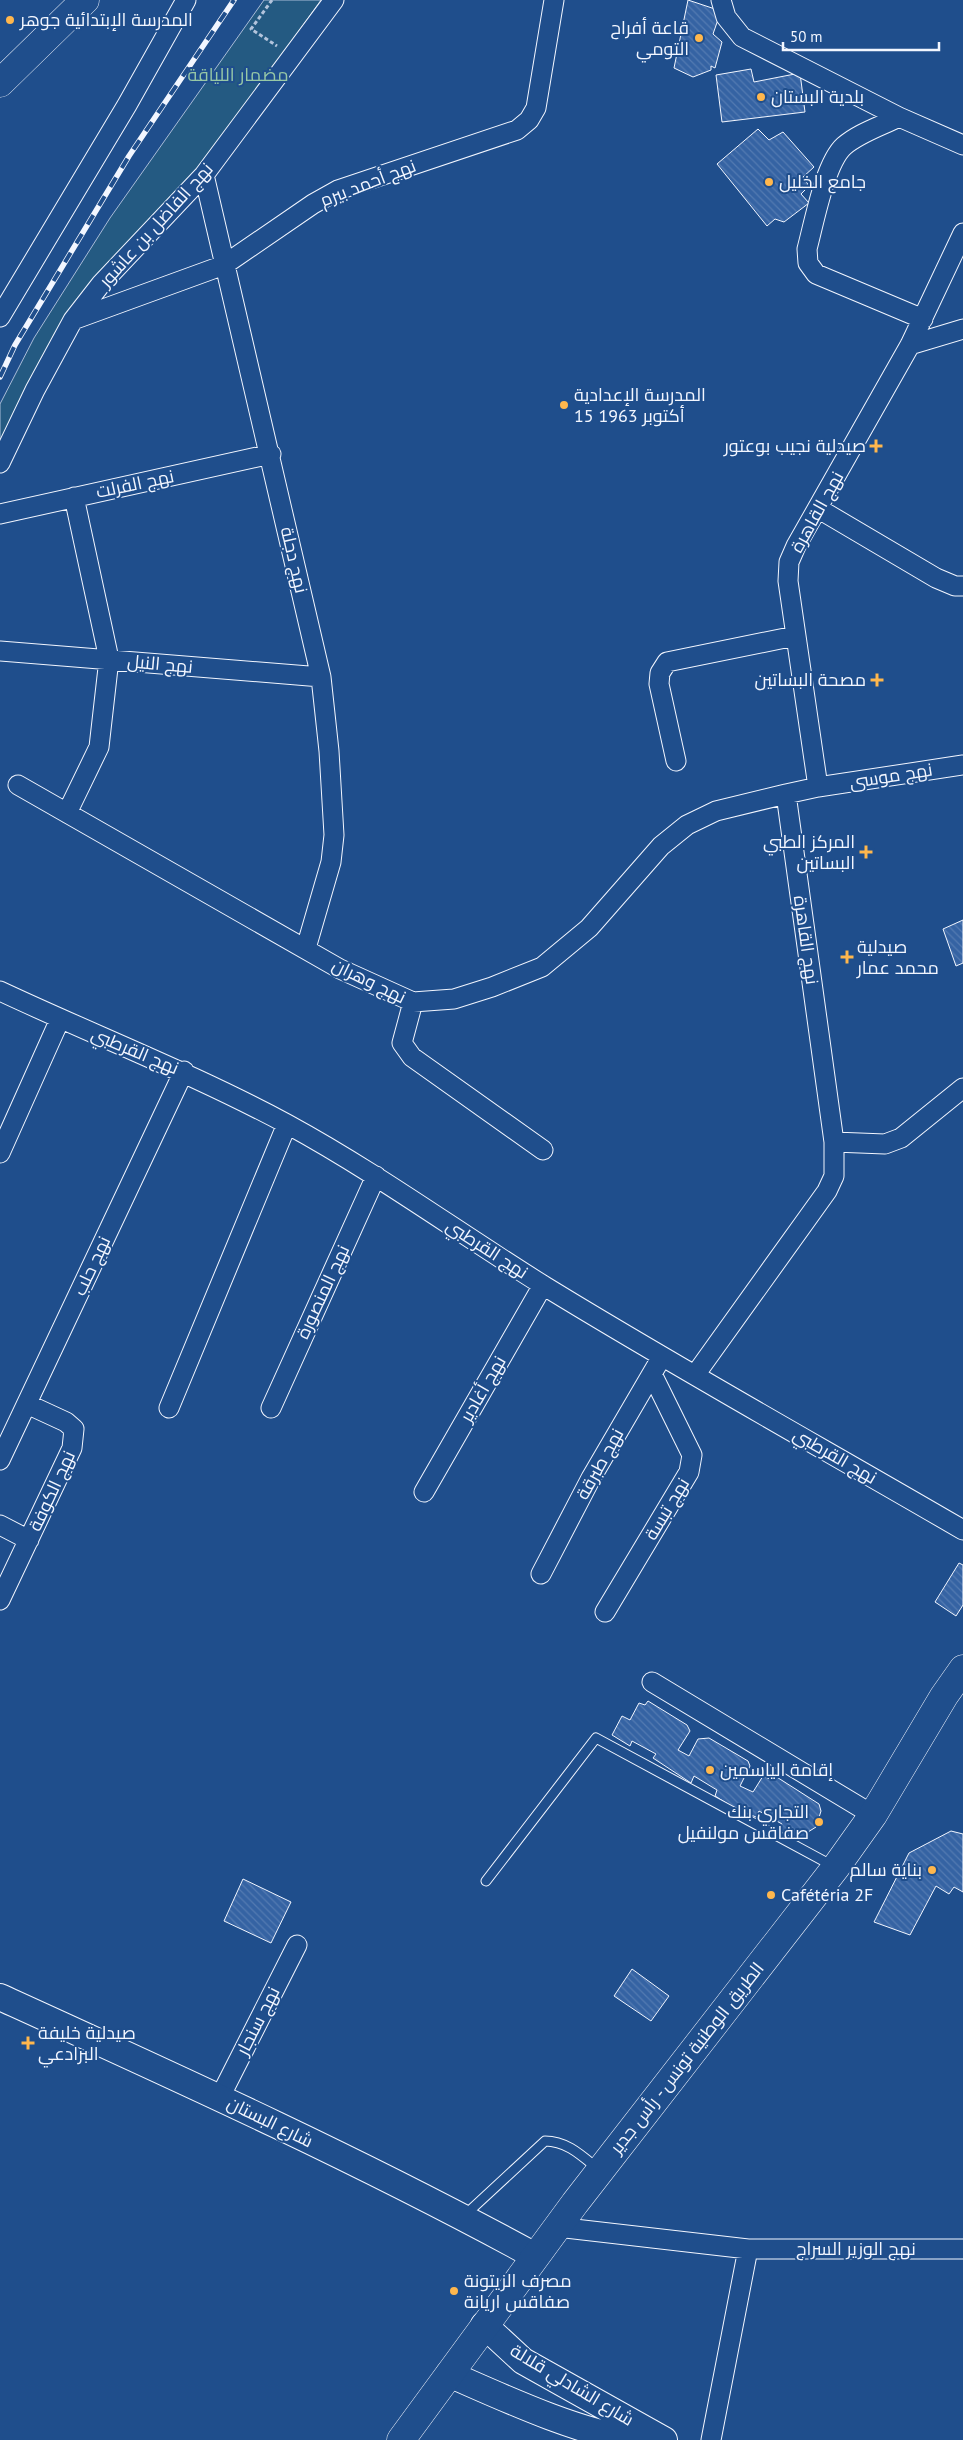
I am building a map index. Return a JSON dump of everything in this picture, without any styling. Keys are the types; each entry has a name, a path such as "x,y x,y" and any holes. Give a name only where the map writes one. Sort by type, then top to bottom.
{"main road":[{"path":"0,83 85,0"},
{"name":"الطريق الوطنية تونس - رأس جدير","path":"401,2440 535,2256 836,1867 873,1815 944,1696 963,1670"},
{"name":"شارع البستان","path":"0,1997 220,2097 535,2256"},
{"name":"شارع الشادلي قلالة","path":"484,2325 524,2361 664,2440"},
{"name":"شارع الشادلي قلالة","path":"449,2374 520,2404 604,2434 633,2440"}],"street":[{"path":"0,317 127,105 186,0"},
{"name":"نهج الفاضل بن عاشور","path":"0,463 35,390 73,320 101,284 204,174 334,0"},
{"name":"نهج أحمد بيرم","path":"73,320 224,265 313,204 338,190 517,130 529,120 536,108 554,0"},
{"path":"721,0 726,17 742,37 898,117 963,145"},
{"path":"898,117 853,140 844,146 832,160 807,249 808,263 816,274 923,319"},
{"name":"نهج دجلة","path":"204,174 224,265 271,454 321,677 329,752 334,834 331,862 306,948"},
{"name":"نهج القاهرة","path":"818,787 795,636 788,581 789,562 796,546 910,345 963,233"},
{"path":"910,345 963,329"},
{"name":"نهج الفرلت","path":"0,514 271,454"},
{"path":"67,813 99,747 109,659 74,497"},
{"path":"819,508 936,578 955,586 963,586"},
{"path":"676,761 659,684 660,674 667,662 795,636"},
{"name":"نهج النيل","path":"0,651 321,677"},
{"name":"نهج موسى","path":"818,787 963,765"},
{"name":"نهج وهران","path":"18,785 369,984 413,1002 454,999 492,988 542,967 589,928 661,846 687,825 716,811 786,794"},
{"path":"786,794 818,787"},
{"name":"نهج القاهرة","path":"695,1375 828,1191 834,1176 834,1142 786,794"},
{"name":"نهج القرطبي","path":"0,991 60,1019 184,1071 287,1124 376,1176 543,1285 661,1356 963,1530"},
{"path":"413,1002 402,1043 412,1057 543,1150"},
{"path":"0,1153 60,1019"},
{"name":"نهج حلب","path":"0,1460 184,1071"},
{"path":"834,1142 891,1143 901,1138 963,1088"},
{"path":"169,1408 287,1124"},
{"name":"نهج المنصورة","path":"271,1408 376,1176"},
{"name":"نهج أغادير","path":"424,1492 543,1285"},
{"name":"نهج طبرقة","path":"542,1574 591,1478 661,1356"},
{"name":"نهج تبسة","path":"605,1612 689,1472 692,1455 652,1374"},
{"name":"نهج الكوفة","path":"0,1600 72,1448 74,1430 66,1422 27,1404"},
{"path":"0,1525 29,1540"},
{"path":"652,1682 873,1815"},
{"name":"نهج سنجار","path":"220,2097 297,1945"},
{"name":"نهج الوزير السراج","path":"557,2228 748,2249 963,2249"},
{"path":"711,2440 748,2249"}],"lane":[{"path":"486,1881 596,1738 836,1867"},
{"path":"463,2218 545,2141 556,2141 568,2145 601,2170"}],"path":[{"path":"272,0 251,29 292,56"}],"green space":[{"name":"مضمار اللياقة","path":"264,0 321,0 224,136 184,184 85,289 54,335 0,444 0,404 34,338 110,218"}],"building":[{"name":"قاعة أفراح التومي","path":"688,0 721,11 713,34 722,42 715,68 711,66 711,70 693,77 674,68"},
{"name":"بلدية البستان","path":"751,69 754,82 800,73 805,112 722,122 716,75"},
{"name":"جامع الخليل","path":"758,129 769,140 783,132 814,167 803,177 809,186 801,194 809,203 784,222 775,219 767,226 717,164"},
{"path":"963,920 963,963 956,966 943,929"},
{"path":"959,1563 963,1565 963,1605 956,1616 935,1602"},
{"name":"إقامة الياسمين","path":"648,1701 687,1725 690,1731 678,1750 689,1756 698,1739 709,1738 748,1761 750,1766 740,1786 753,1792 763,1776 770,1779 772,1774 819,1804 821,1811 816,1827 808,1832 802,1840 798,1841 778,1830 782,1824 759,1811 756,1817 734,1808 715,1796 717,1790 694,1776 691,1783 653,1758 656,1754 632,1741 630,1746 612,1735 622,1716 630,1720 639,1703 645,1705"},
{"name":"بناية سالم","path":"951,1831 963,1834 963,1892 954,1887 949,1894 936,1886 910,1935 874,1922 909,1853"},
{"path":"243,1879 291,1902 271,1943 224,1921"},
{"path":"632,1969 669,1996 651,2021 614,1996"}],"railway":[{"path":"0,377 15,345 129,156 234,0"}],"place":[{"name":"المدرسة الإبتدائية جوهر","path":"10,20"},
{"name":"قاعة أفراح التومي","path":"699,38"},
{"name":"بلدية البستان","path":"761,97"},
{"name":"جامع الخليل","path":"769,182"},
{"name":"المدرسة الإعدادية 15 أكتوبر 1963","path":"564,405"},
{"name":"صيدلية نجيب بوعتور","path":"876,446"},
{"name":"مصحة البساتين","path":"877,680"},
{"name":"المركز الطبي البساتين","path":"866,852"},
{"name":"صيدلية محمد عمار","path":"847,957"},
{"name":"إقامة الياسمين","path":"710,1770"},
{"name":"التجاري بنك صفاقس مولنفيل","path":"819,1822"},
{"name":"بناية سالم","path":"932,1870"},
{"name":"Cafétéria 2F","path":"771,1895"},
{"name":"صيدلية خليفة البرادعي","path":"28,2043"},
{"name":"مصرف الزيتونة صفاقس اريانة","path":"454,2291"}]}
